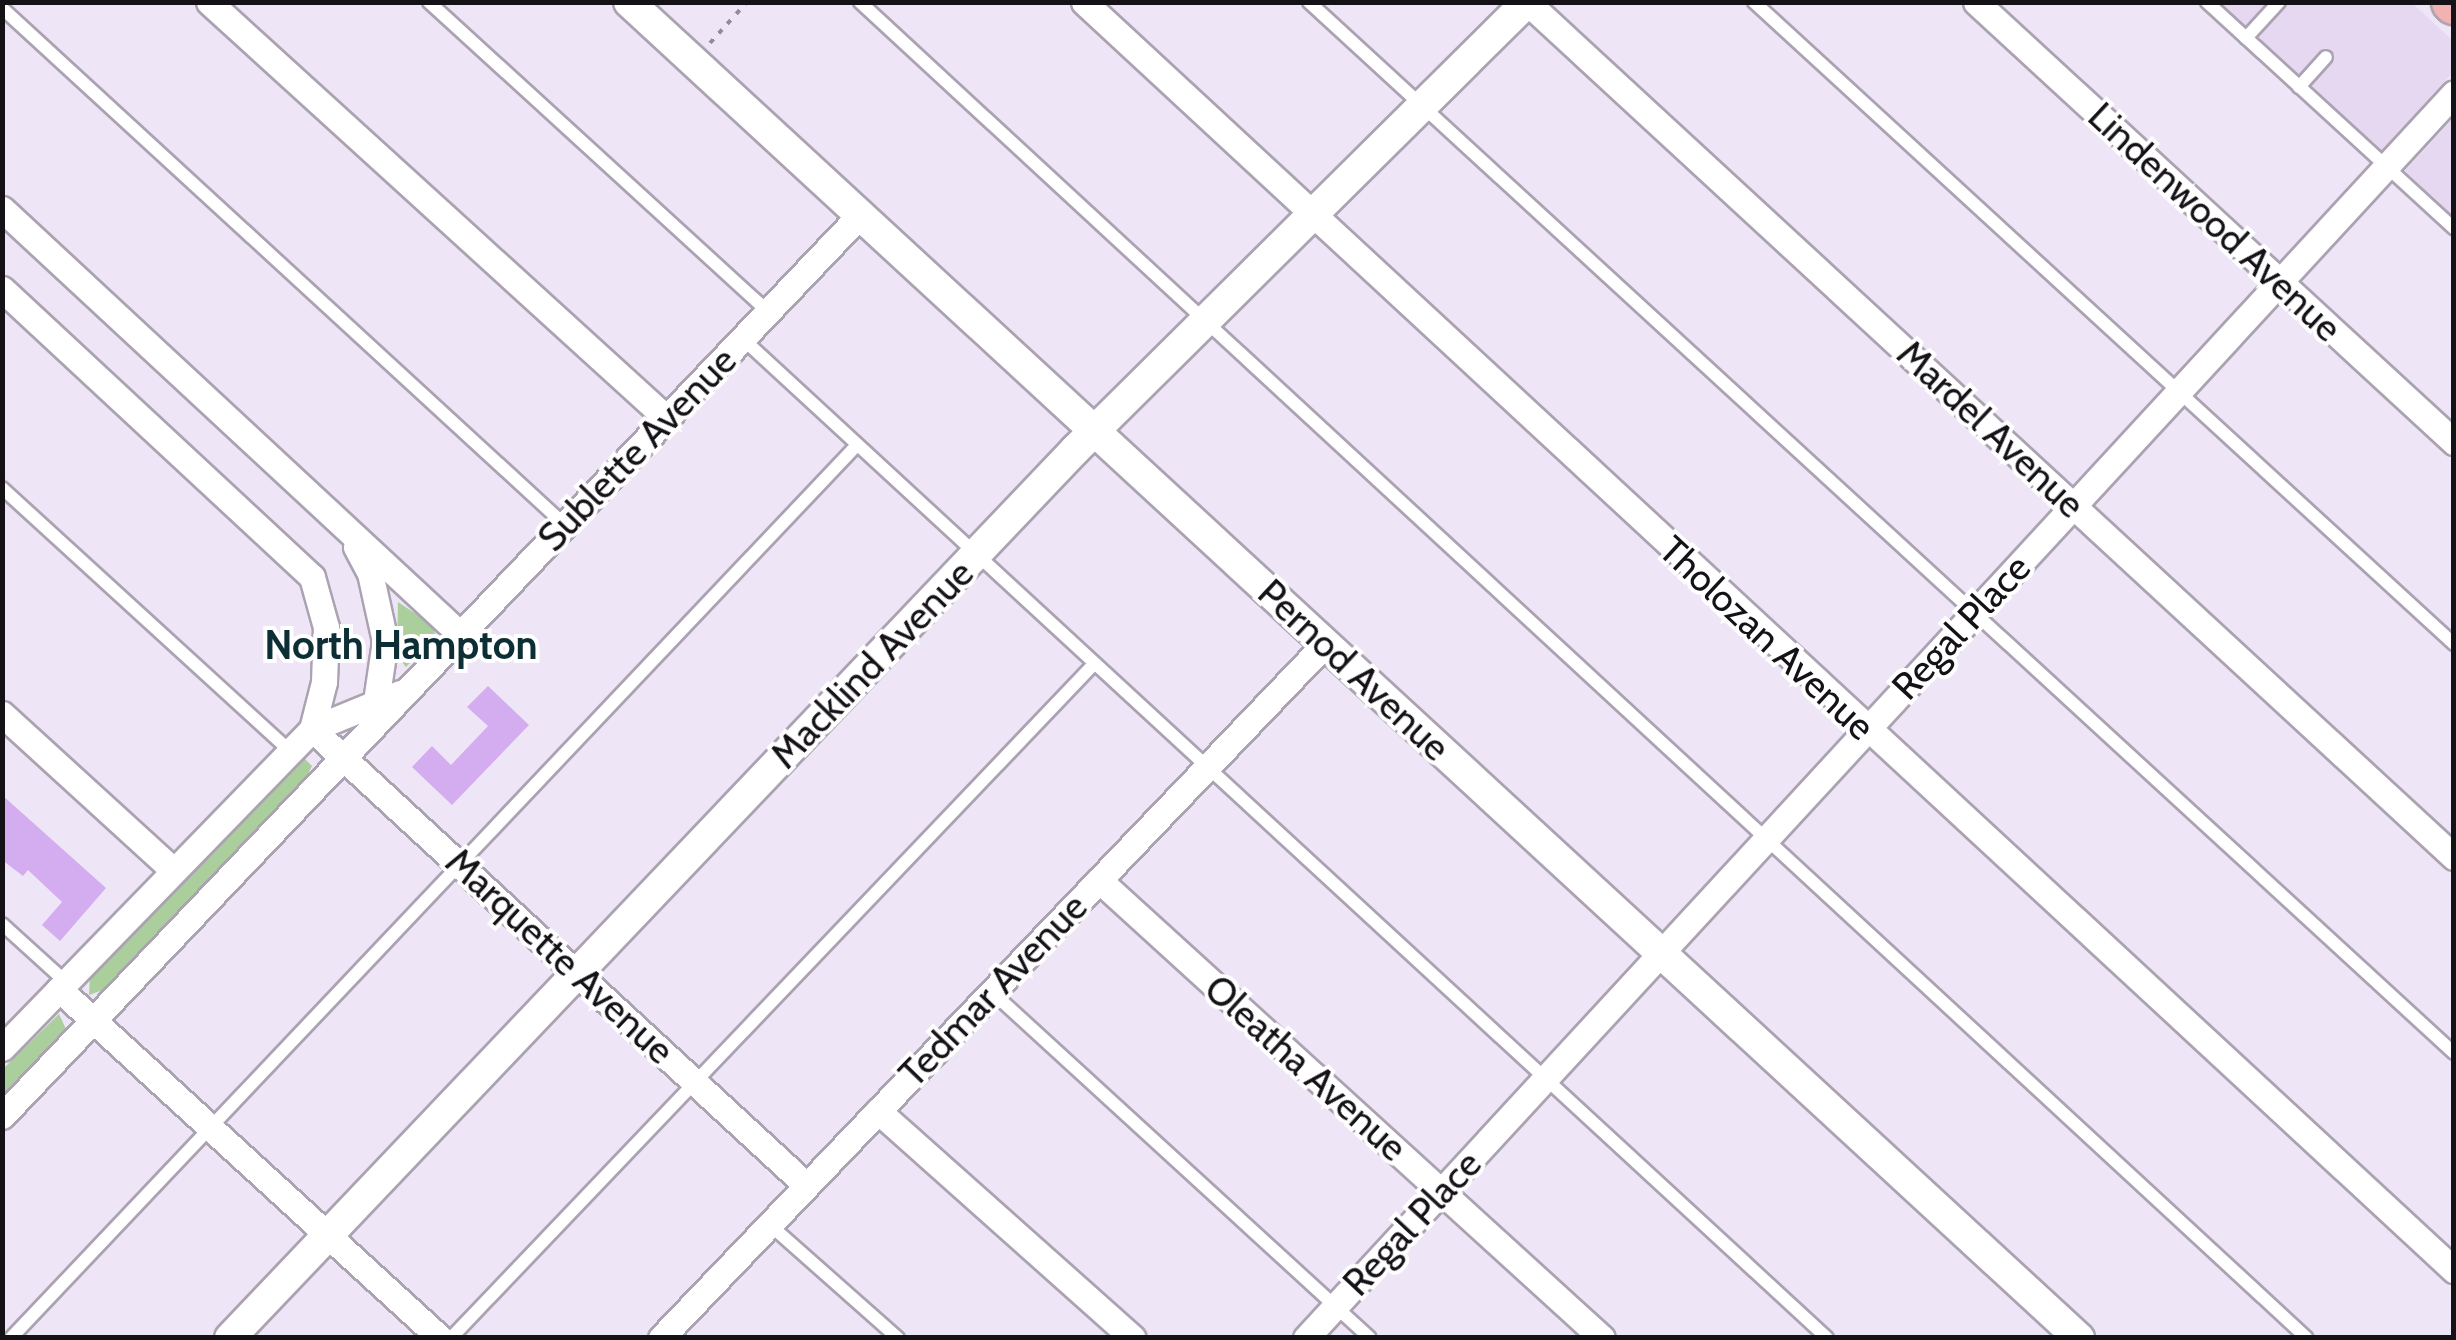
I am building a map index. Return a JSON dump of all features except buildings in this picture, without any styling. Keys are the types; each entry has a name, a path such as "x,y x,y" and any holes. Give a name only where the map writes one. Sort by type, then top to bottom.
{"street":[{"path":"209,2 665,417"},
{"name":"Pernod Avenue","path":"630,2 2079,1338"},
{"name":"Tholozan Avenue","path":"1084,2 1866,730 2454,1270"},
{"name":"Macklind Avenue","path":"230,1338 1094,432 1527,2"},
{"name":"Mardel Avenue","path":"1527,2 2454,857"},
{"name":"Lindenwood Avenue","path":"1976,2 2454,442"},
{"name":"Regal Place","path":"1306,1338 1664,955 1974,612 2454,93"},
{"path":"2,209 461,635"},
{"name":"Sublette Avenue","path":"2,1116 860,215"},
{"path":"2,289 312,578 326,626 324,682 312,729"},
{"path":"334,518 370,573 385,642 379,703 363,738"},
{"name":"Tedmar Avenue","path":"669,1335 806,1185 1325,644"},
{"name":"Sublette Avenue","path":"2,1048 312,729 379,703 416,683"},
{"path":"2,714 172,870"},
{"name":"Marquette Avenue","path":"312,729 463,863 806,1185"},
{"name":"Oleatha Avenue","path":"1099,880 1602,1338"},
{"path":"63,985 94,1020 440,1338"},
{"path":"878,1110 1133,1338"}],"lane":[{"path":"429,2 768,312"},
{"path":"860,2 2307,1338"},
{"path":"1310,2 2454,1053"},
{"path":"1754,2 2454,644"},
{"path":"2207,2 2454,228"},
{"path":"2246,38 2279,2"},
{"path":"2,8 564,524"},
{"path":"2299,87 2326,58"},
{"path":"743,339 1827,1338"},
{"path":"10,1338 857,446"},
{"path":"2,488 289,750"},
{"path":"451,1338 1094,664"},
{"path":"2,924 63,985"},
{"path":"992,992 1370,1338"},
{"path":"769,1224 898,1338"}],"path":[{"path":"694,62 747,2"}],"shaded area":[{"path":"2217,3 2412,3 2453,41 2453,72 2380,152"},
{"path":"2453,119 2453,217 2405,171"}],"green space":[{"path":"398,602 431,624 436,635 406,667 397,656"},
{"path":"304,758 312,766 306,778 103,990 89,995 90,978"},
{"path":"59,1014 66,1029 3,1096 3,1069"}],"district":[{"name":"North Hampton","path":"401,645"}]}
